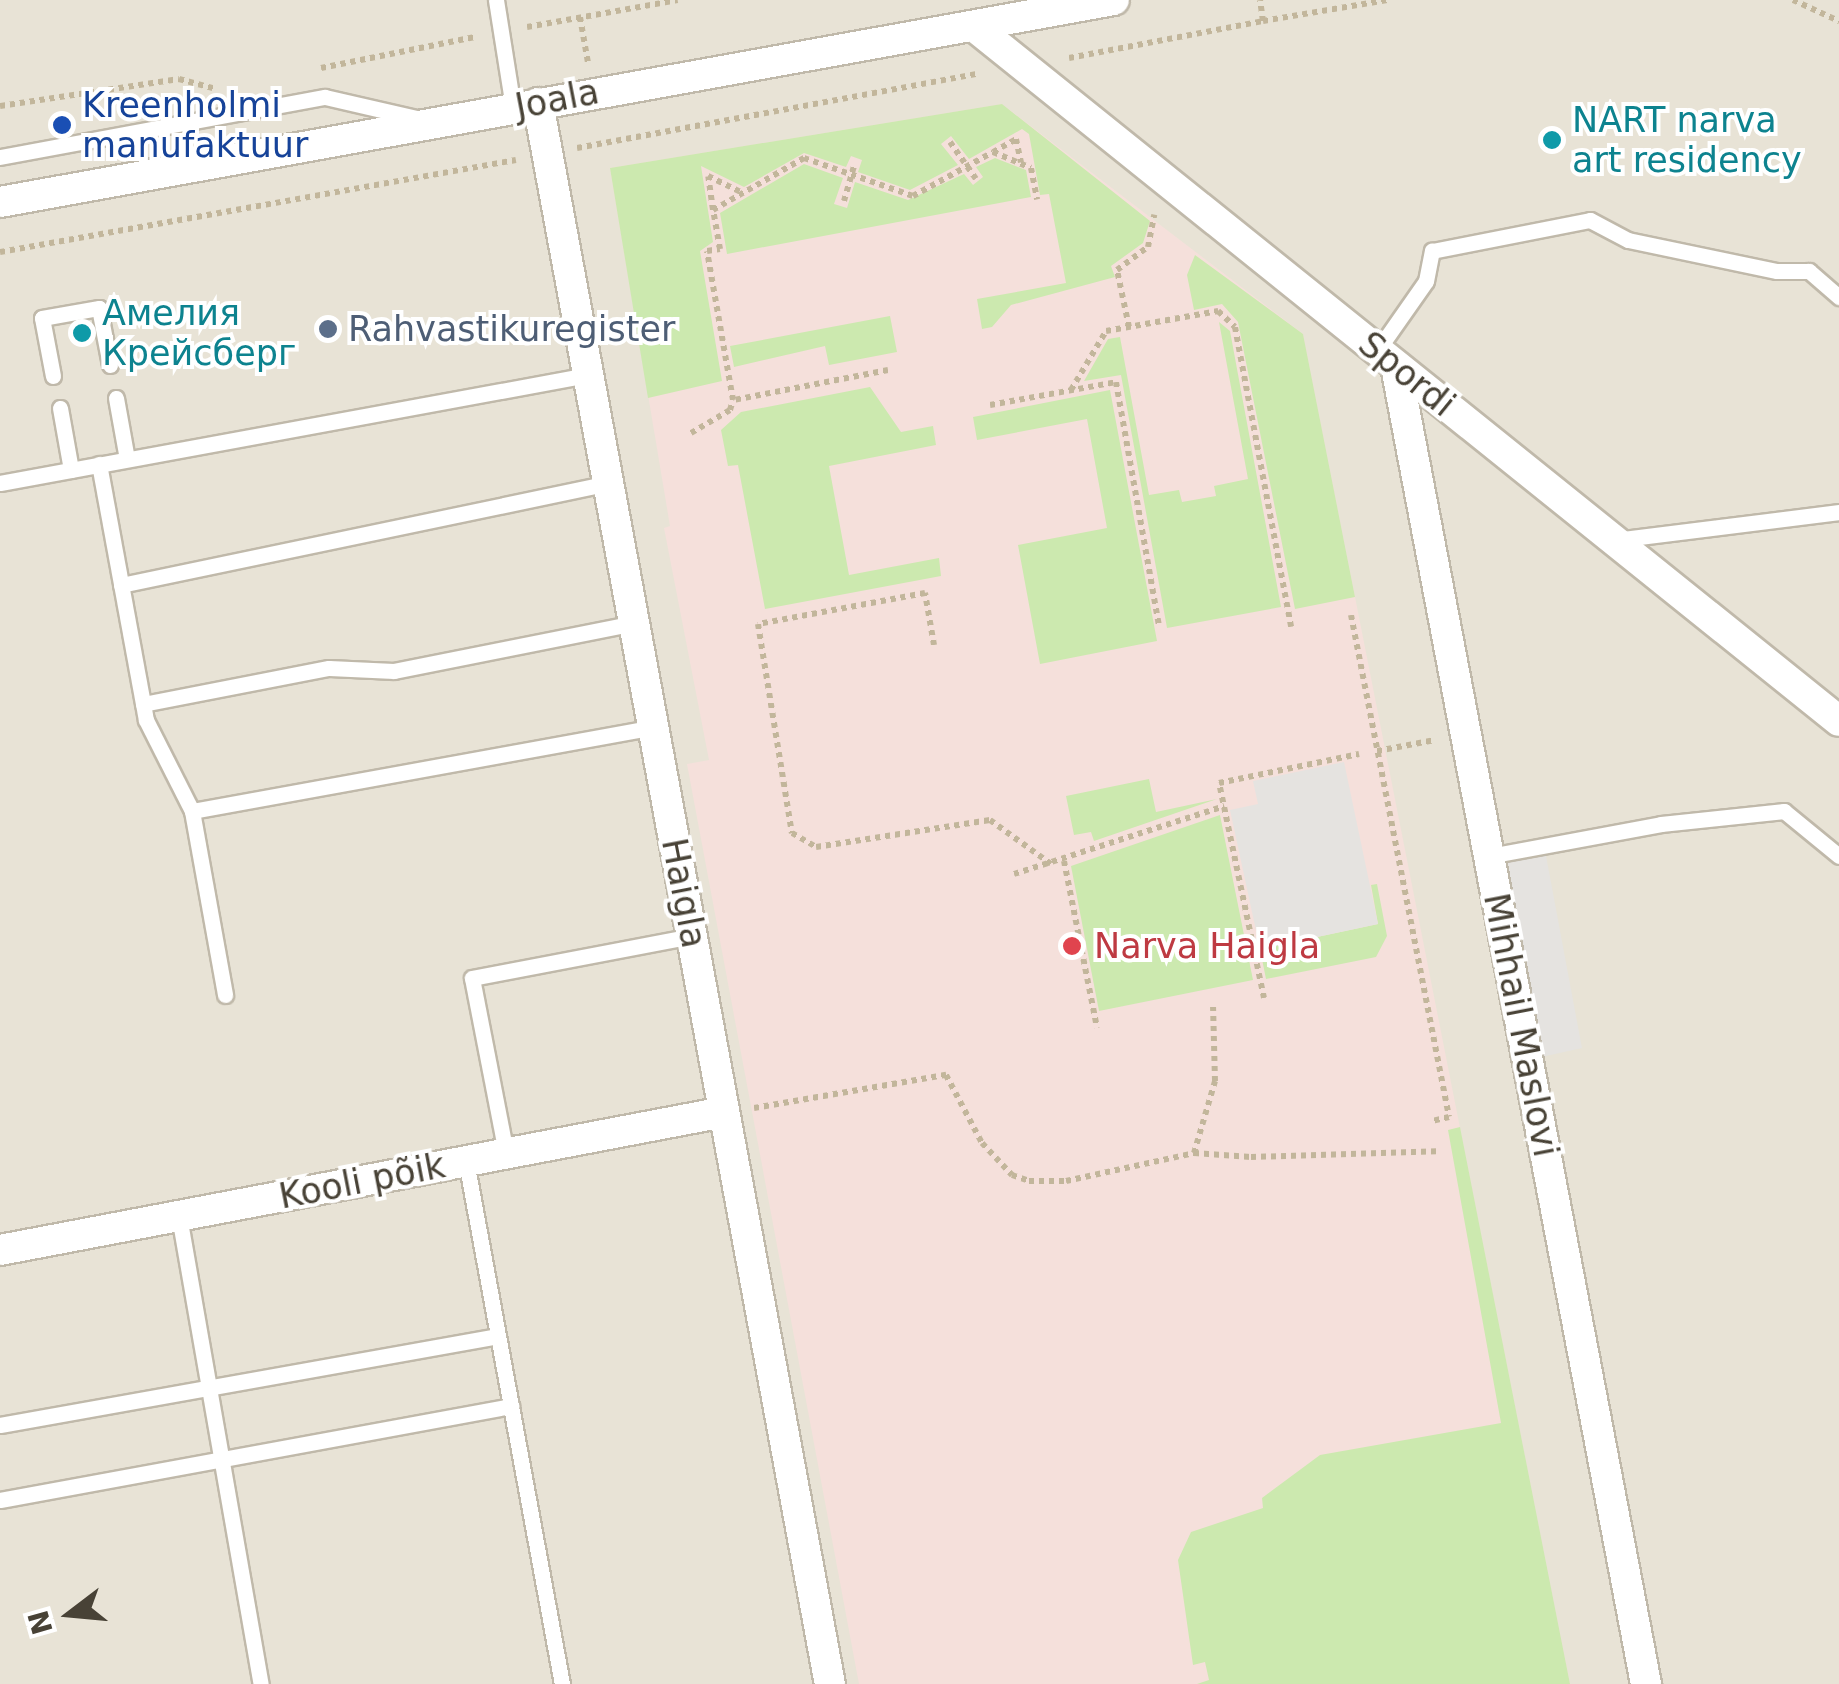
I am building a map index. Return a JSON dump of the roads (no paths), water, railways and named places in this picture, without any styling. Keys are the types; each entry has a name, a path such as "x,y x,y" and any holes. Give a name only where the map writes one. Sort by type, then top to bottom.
{"street":[{"name":"Joala","path":"0,202 1114,0"},
{"name":"Spordi","path":"975,27 1839,721"},
{"name":"Haigla","path":"526,105 548,155 692,936 736,1110 830,1684"},
{"name":"Mihhail Maslovi","path":"1386,358 1466,734 1646,1684"},
{"name":"Kooli põik","path":"0,1250 736,1110"}],"lane":[{"path":"496,0 526,105"},
{"path":"0,157 324,97 434,122"},
{"path":"1386,358 1426,281 1432,251 1590,220 1628,240 1777,271 1809,271 1839,297"},
{"path":"53,376 42,318 99,308 110,365"},
{"path":"0,483 588,374"},
{"path":"116,398 127,459"},
{"path":"60,408 70,470"},
{"path":"99,464 143,704 192,811 225,995"},
{"path":"121,584 608,483"},
{"path":"1615,540 1839,512"},
{"path":"143,704 328,668 394,671 634,624"},
{"path":"192,811 653,727"},
{"path":"1489,856 1661,824 1784,811 1839,856"},
{"path":"506,1153 472,978 692,936"},
{"path":"466,1161 562,1684"},
{"path":"179,1216 262,1684"},
{"path":"0,1425 498,1336"},
{"path":"0,1500 511,1406"}],"place":[{"name":"Kreenholmi manufaktuur","path":"62,125"},
{"name":"NART narva art residency","path":"1552,140"},
{"name":"Rahvastikuregister","path":"328,329"},
{"name":"Амелия Крейсберг","path":"82,333"},
{"name":"Narva Haigla","path":"1072,946"}]}
